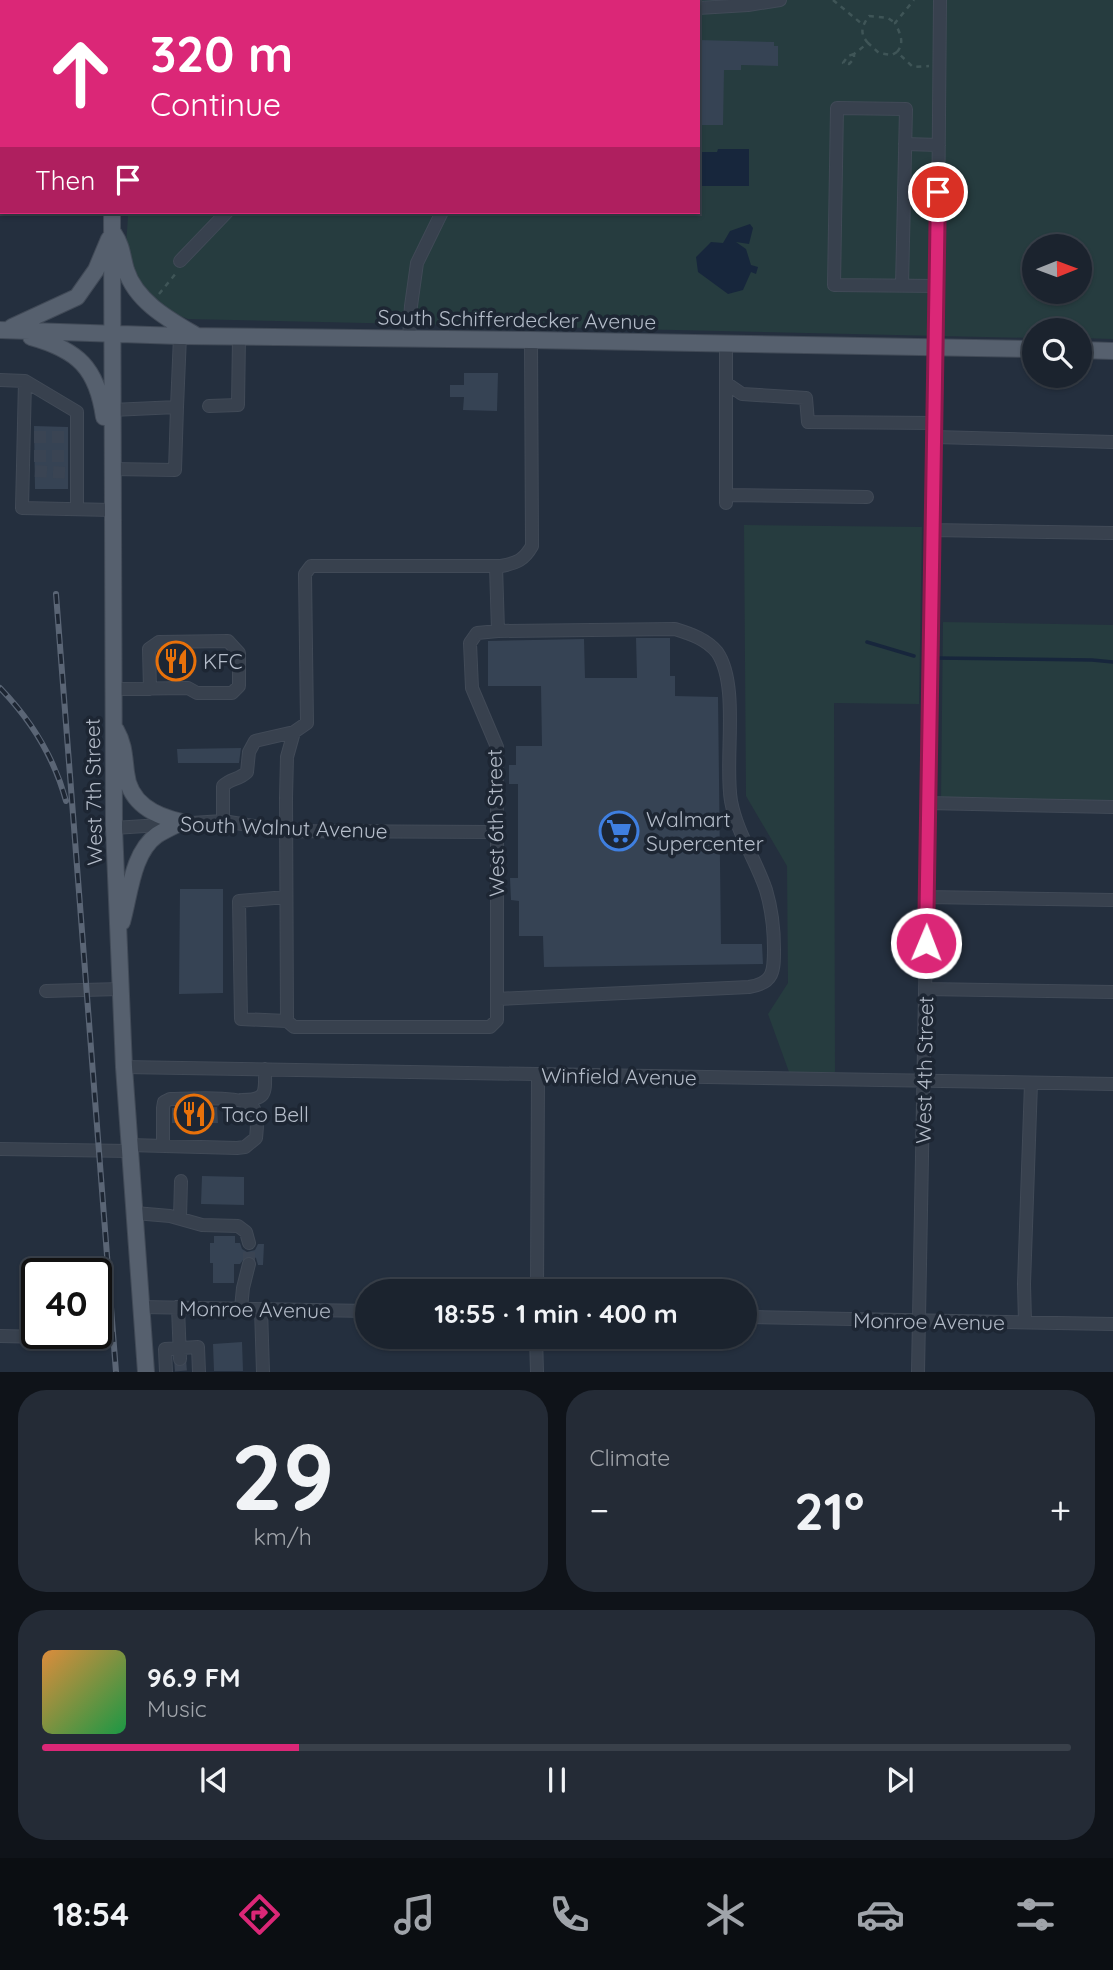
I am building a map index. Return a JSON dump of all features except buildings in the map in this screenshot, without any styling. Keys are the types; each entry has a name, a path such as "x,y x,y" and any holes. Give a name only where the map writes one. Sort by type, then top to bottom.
{"main road":[{"name":"West 7th Street","path":"112,214 114,828 124,1067 146,1371"},
{"path":"3,330 77,297 96,270 112,230"},
{"path":"112,230 123,251 126,269 134,288 147,303 200,337"},
{"path":"3,330 62,347 86,366 99,389 105,421 112,434"},
{"name":"South Schifferdecker Avenue","path":"3,330 200,337 1022,349"},
{"path":"1092,350 1113,351"},
{"path":"113,724 122,740 129,789 141,805 150,811 162,818 182,822"},
{"path":"118,938 139,856 158,835 182,822"}],"street":[{"path":"700,8 780,0"},
{"name":"West 4th Street","path":"918,1371 937,348 940,0"},
{"path":"902,286 906,109 837,108 834,285 902,286 937,286"},
{"path":"905,144 939,145"},
{"path":"180,261 225,214"},
{"path":"409,338 416,263 441,214"},
{"path":"112,469 175,470 180,336"},
{"path":"209,406 238,405 239,337"},
{"path":"223,821 223,786 230,779 240,779 247,772 249,752 255,741 294,732 307,723 305,574 311,565 496,566 517,563 526,557 532,546 531,340"},
{"path":"726,344 726,499 867,496"},
{"path":"0,380 24,381 77,412 74,437 77,509"},
{"path":"24,381 29,471 22,508 112,510"},
{"path":"726,383 742,394 806,398 808,422 935,423"},
{"path":"112,410 177,407"},
{"path":"935,437 1113,442"},
{"path":"933,530 1113,533"},
{"path":"496,566 498,631 675,629 697,636 717,652 728,679 730,798 736,823 766,889 772,913 774,965 771,976 762,985 749,987 497,999"},
{"name":"West 6th Street","path":"287,1021 294,1027 490,1027 497,1020 497,747 472,688 470,643 477,633 498,631"},
{"path":"113,689 150,689 188,688 197,693 232,693 239,686 239,653 228,641 159,642 149,649 150,689"},
{"path":"286,897 239,901 242,1019 287,1021 286,831 288,757 294,732"},
{"path":"928,803 1113,807"},
{"name":"South Walnut Avenue","path":"114,828 223,821 286,831 497,832"},
{"path":"927,897 1113,900"},
{"path":"46,990 120,989"},
{"path":"925,989 1113,992"},
{"name":"Winfield Avenue","path":"124,1067 1113,1084"},
{"path":"163,1146 164,1102 179,1099 254,1100 265,1093 265,1069"},
{"path":"537,1279 538,1074"},
{"path":"1025,1322 1031,1083"},
{"path":"0,1149 245,1147 256,1138 256,1120 252,1106 241,1100"},
{"path":"180,1218 181,1181"},
{"path":"135,1213 180,1218 202,1225 238,1226 246,1232 249,1243"},
{"path":"241,1308 249,1264"},
{"name":"Monroe Avenue","path":"142,1307 355,1311"},
{"path":"178,1307 180,1354"},
{"path":"261,1309 263,1371"},
{"name":"Monroe Avenue","path":"757,1317 1113,1324"},
{"path":"0,1336 21,1336"},
{"path":"144,1350 165,1349 180,1354 198,1347 199,1371"},
{"path":"165,1349 166,1371"},
{"path":"537,1349 537,1371"}],"path":[{"path":"832,0 862,24"},
{"path":"895,23 914,0"},
{"path":"869,16 888,18 895,23 902,41 901,48 892,55 879,52 868,43 862,32 862,24 869,16"},
{"path":"854,54 868,43"},
{"path":"897,52 913,66 940,66"},
{"path":"153,296 158,295 181,268 180,261"}],"green space":[{"path":"700,0 1113,0 1113,339 1092,338 1092,318 1022,318 1022,338 188,319 158,303 141,288 127,257 128,214 700,214"},
{"path":"744,525 922,527 919,704 834,703 835,1072 789,1072 768,1014 788,983 787,866 746,796"},
{"path":"943,622 1113,625 1113,802 941,799"}],"water":[{"path":"718,149 749,149 749,186 700,186 700,152 717,152"},
{"path":"750,224 753,228 749,244 736,242 746,249 751,265 758,267 756,274 751,272 743,290 728,294 698,272 696,257 711,242 723,243 730,231"}],"waterway":[{"path":"867,642 914,656"},
{"path":"935,658 1113,662"}],"tunnel":[{"path":"34,437 71,437"},
{"path":"34,456 71,456"},
{"path":"35,471 71,473"},
{"path":"249,1243 249,1264"},
{"path":"180,1359 181,1372"}],"railway":[{"path":"56,594 116,1372"},
{"path":"0,688 22,713 40,740 55,769 66,801"}],"place":[{"name":"KFC","path":"176,661"},
{"name":"Walmart Supercenter","path":"619,831"},
{"name":"Taco Bell","path":"194,1114"}],"route":[{"path":"926,943 938,192"}]}
